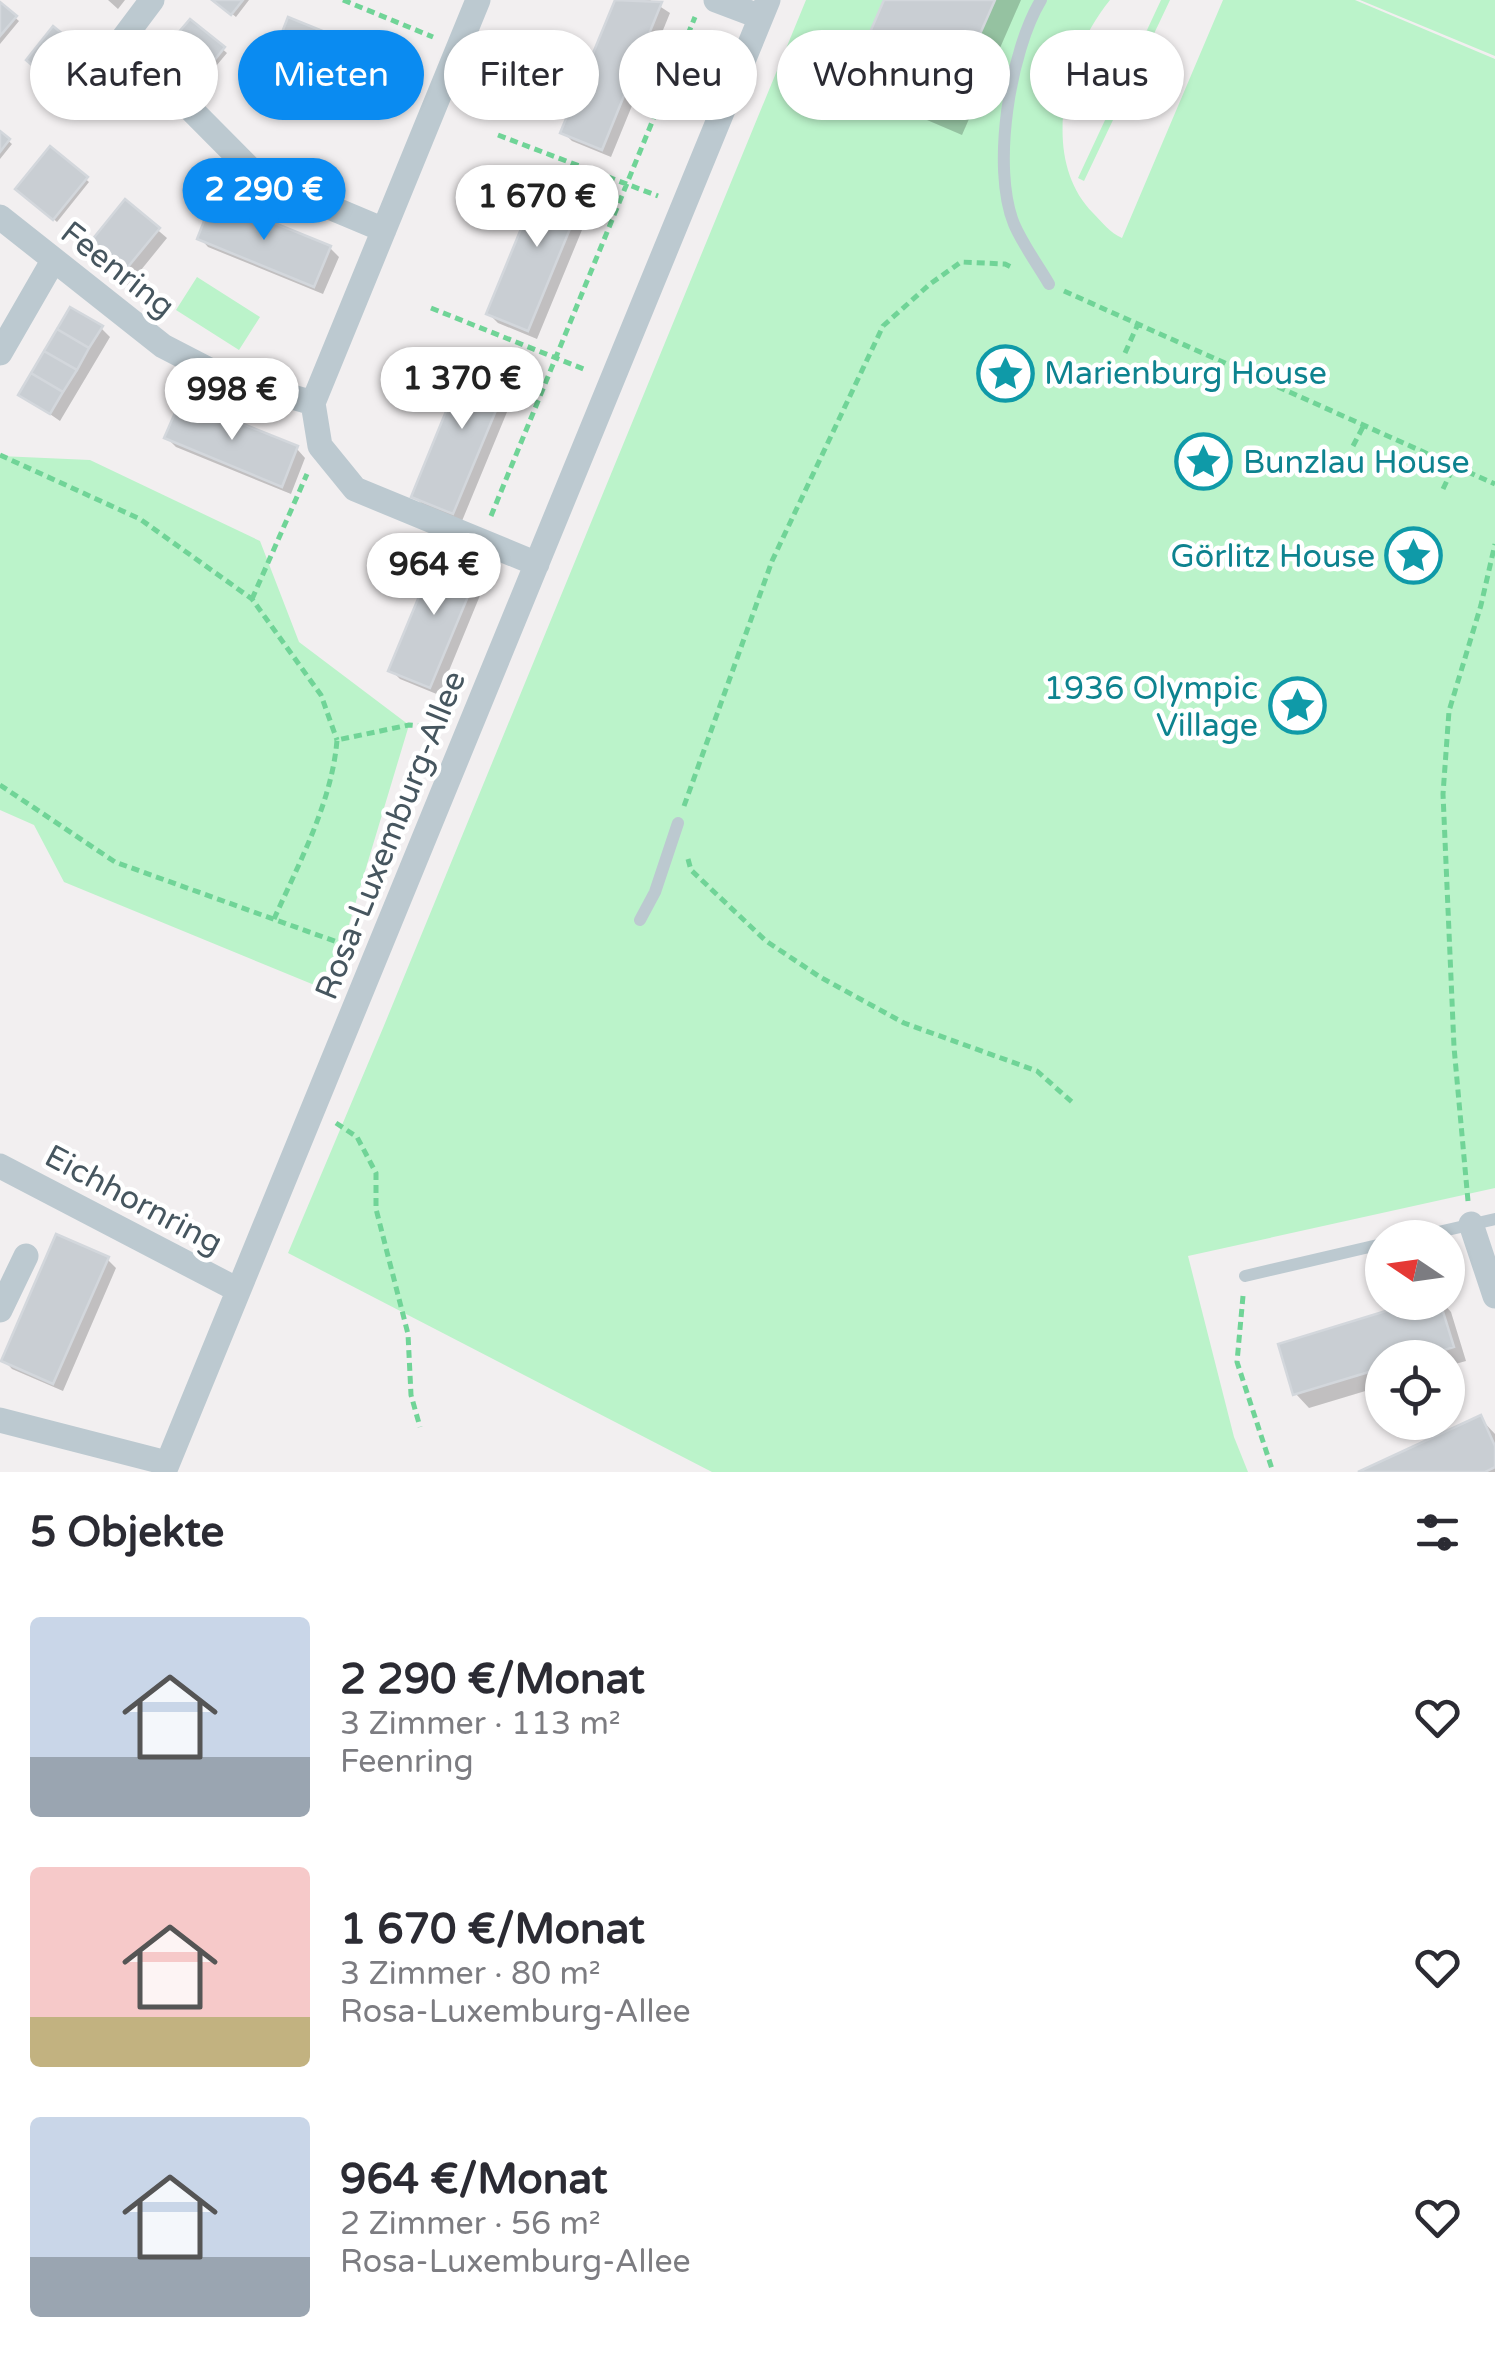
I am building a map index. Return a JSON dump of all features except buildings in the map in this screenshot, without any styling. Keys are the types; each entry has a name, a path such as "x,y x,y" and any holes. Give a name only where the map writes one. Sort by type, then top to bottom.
{"street":[{"path":"152,0 122,40 258,176 384,230"},
{"path":"466,30 478,0"},
{"path":"716,0 765,9"},
{"name":"Rosa-Luxemburg-Allee","path":"165,1468 765,9"},
{"path":"444,84 313,403 320,446 355,489 537,564"},
{"name":"Feenring","path":"0,217 163,346 221,376 313,403"},
{"path":"0,352 54,261"},
{"name":"Eichhornring","path":"0,1166 238,1290"},
{"path":"1483,1221 1495,1296"},
{"path":"0,1310 26,1256"},
{"path":"0,1420 165,1468"}],"lane":[{"path":"1041,0 1013,69 1002,160 1013,222 1050,284"},
{"path":"640,920 655,892 678,823"},
{"path":"1245,1276 1365,1248"}],"path":[{"path":"343,0 444,41"},
{"path":"481,541 702,0"},
{"path":"498,135 684,206"},
{"path":"1073,1103 1038,1071 904,1023 820,978 766,941 691,870 678,823 772,561 883,326 961,262 1005,264 1495,484"},
{"path":"431,308 612,380"},
{"path":"1125,353 1138,324"},
{"path":"1353,446 1364,425"},
{"path":"252,599 320,446"},
{"path":"0,455 140,519 252,599 320,695 337,740 335,766 274,920"},
{"path":"1444,489 1454,466"},
{"path":"1483,1221 1456,1065 1443,794 1449,711 1495,544"},
{"path":"337,740 409,725 449,729"},
{"path":"0,785 116,862 358,950"},
{"path":"314,1106 356,1138 376,1173 376,1208 408,1334 411,1394 420,1427"},
{"path":"1245,1276 1237,1362 1273,1472"}],"green space":[{"path":"806,0 1110,0 1090,30 1030,30 1030,120 1064,120 1066,164 1076,190 1103,224 1122,238 1172,120 1184,120 1184,92 1223,0 1355,0 1495,59 1495,1188 1188,1256 1234,1437 1248,1472 712,1472 288,1253 777,70 777,120 1010,120 1010,30 794,30"},
{"path":"1161,0 1170,0 1156,30 1147,30"},
{"path":"1360,0 1495,0 1495,56"},
{"path":"1105,120 1113,120 1084,181 1078,178"},
{"path":"197,277 260,317 239,350 176,310"},
{"path":"0,456 90,460 260,541 299,642 409,725 329,991 64,882 34,825 0,810"}],"place":[{"name":"Marienburg House","path":"1005,373"},
{"name":"Bunzlau House","path":"1204,462"},
{"name":"Görlitz House","path":"1414,556"},
{"name":"1936 Olympic Village","path":"1297,706"}]}
